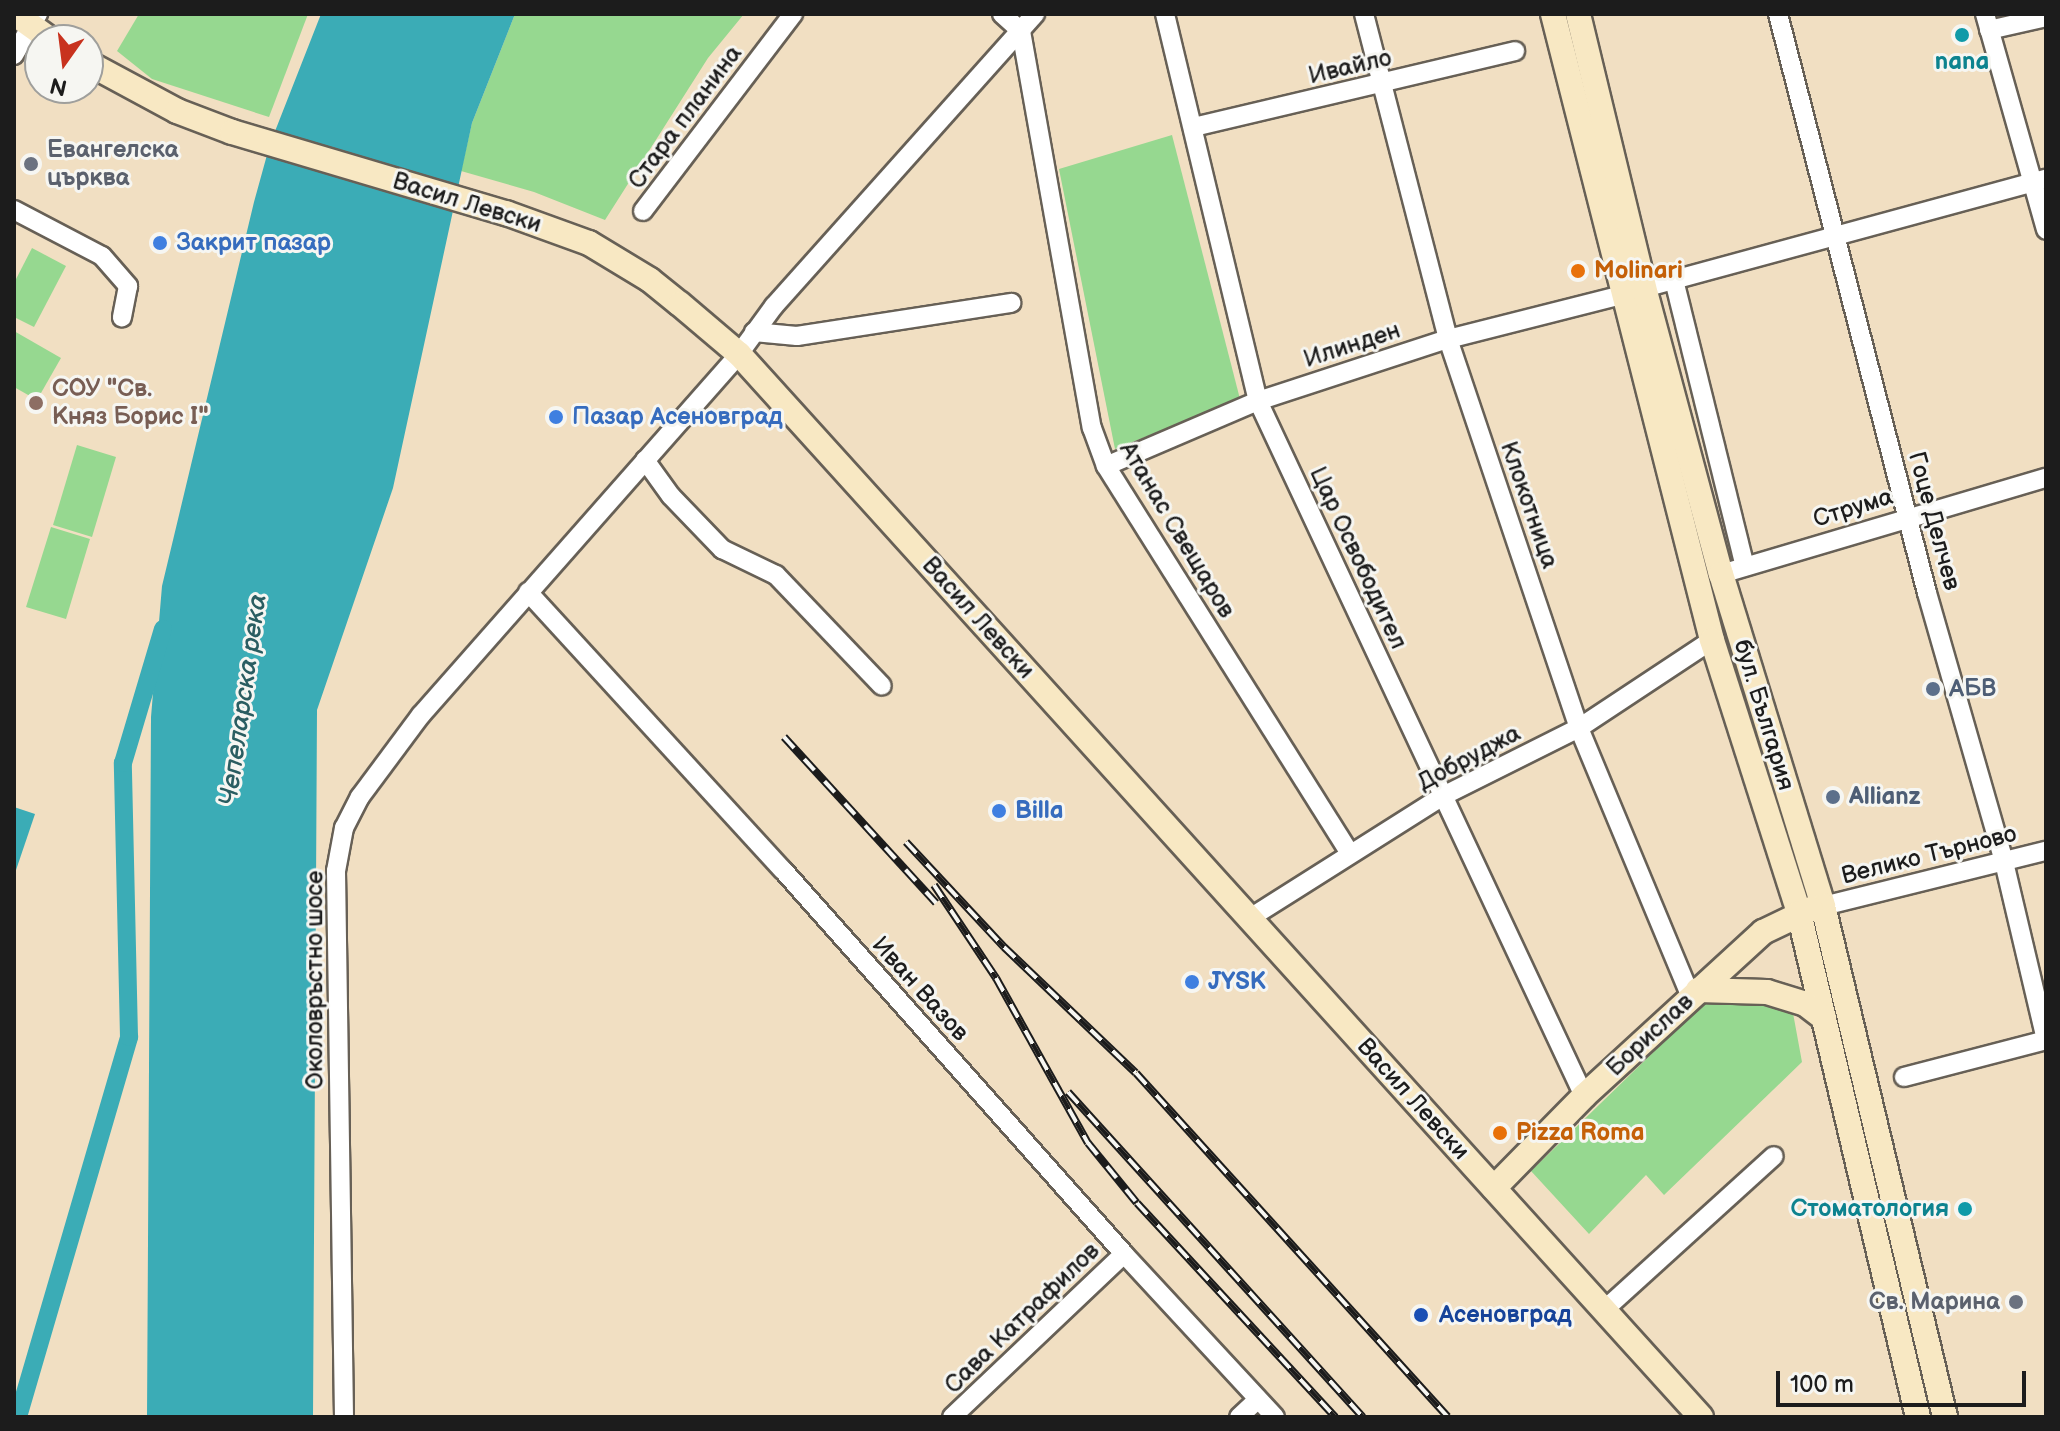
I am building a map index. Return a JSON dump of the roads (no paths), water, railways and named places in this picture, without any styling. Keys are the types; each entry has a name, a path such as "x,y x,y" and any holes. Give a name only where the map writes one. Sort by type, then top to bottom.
{"main road":[{"name":"бул. България","path":"1553,14 1633,292 1823,906 1945,1417"},
{"name":"бул. България","path":"1578,14 1633,292 1712,640 1799,913 1918,1417"},
{"name":"Васил Левски","path":"104,72 177,111 270,144 589,243 650,280 739,354 1701,1417"},
{"name":"Борислав","path":"1494,1188 1584,1096 1763,932 1799,913 1823,906"},
{"path":"1694,994 1767,992 1804,1003 1824,1018"}],"street":[{"name":"Стара планина","path":"643,211 793,14"},
{"path":"1002,14 1021,31"},
{"name":"Околовръстно шосе","path":"344,1417 336,871 344,828 360,797 421,715 739,354 803,274 1035,14"},
{"name":"Цар Освободител","path":"1165,14 1258,401 1584,1096"},
{"name":"Клокотница","path":"1364,14 1448,339 1579,728 1694,994"},
{"name":"Гоце Делчев","path":"1778,14 1908,517 2004,862 2046,1039"},
{"path":"2046,17 1987,22 2040,180 2046,230"},
{"name":"Атанас Свещаров","path":"1021,31 1092,428 1106,466 1350,854"},
{"name":"Ивайло","path":"1194,127 1515,51"},
{"name":"Илинден","path":"1106,466 1258,401 1448,339 1633,292 2040,180"},
{"path":"14,210 102,256 128,286 122,317"},
{"path":"1674,280 1745,566"},
{"path":"754,332 797,336 1011,303"},
{"path":"645,460 671,496 722,549 776,575 882,686"},
{"name":"Струма","path":"1721,574 2046,478"},
{"name":"Иван Вазов","path":"528,592 783,870 1124,1254 1275,1417"},
{"name":"Добруджа","path":"1250,918 1443,796 1579,728 1712,640"},
{"name":"Велико Търново","path":"1823,906 2046,851"},
{"path":"1904,1077 2046,1039"},
{"path":"1604,1310 1774,1156"},
{"name":"Сава Катрафилов","path":"952,1417 1124,1254"},
{"path":"1239,1417 1258,1399"}],"water":[{"name":"Чепеларска река","path":"321,14 515,14 472,123 393,488 317,710 313,1417 147,1417 151,717 162,586 270,144"},
{"path":"14,807 35,814 14,876"}],"waterway":[{"path":"18,1417 129,1037 123,763 163,629"}],"railway":[{"path":"784,737 936,903"},
{"path":"906,842 1004,947 1136,1073 1448,1417"},
{"path":"934,885 996,978 1088,1143 1137,1203 1335,1417"},
{"path":"1068,1092 1363,1417"}],"place":[{"name":"nana","path":"1962,35"},
{"name":"Евангелска църква","path":"31,164"},
{"name":"Закрит пазар","path":"160,243"},
{"name":"Molinari","path":"1578,271"},
{"name":"СОУ \"Св. Княз Борис I\"","path":"36,403"},
{"name":"Пазар Асеновград","path":"556,417"},
{"name":"АБВ","path":"1933,689"},
{"name":"Allianz","path":"1833,797"},
{"name":"Billa","path":"999,811"},
{"name":"JYSK","path":"1192,982"},
{"name":"Pizza Roma","path":"1500,1133"},
{"name":"Стоматология","path":"1965,1209"},
{"name":"Св. Марина","path":"2016,1302"},
{"name":"Асеновград","path":"1421,1315"}]}
